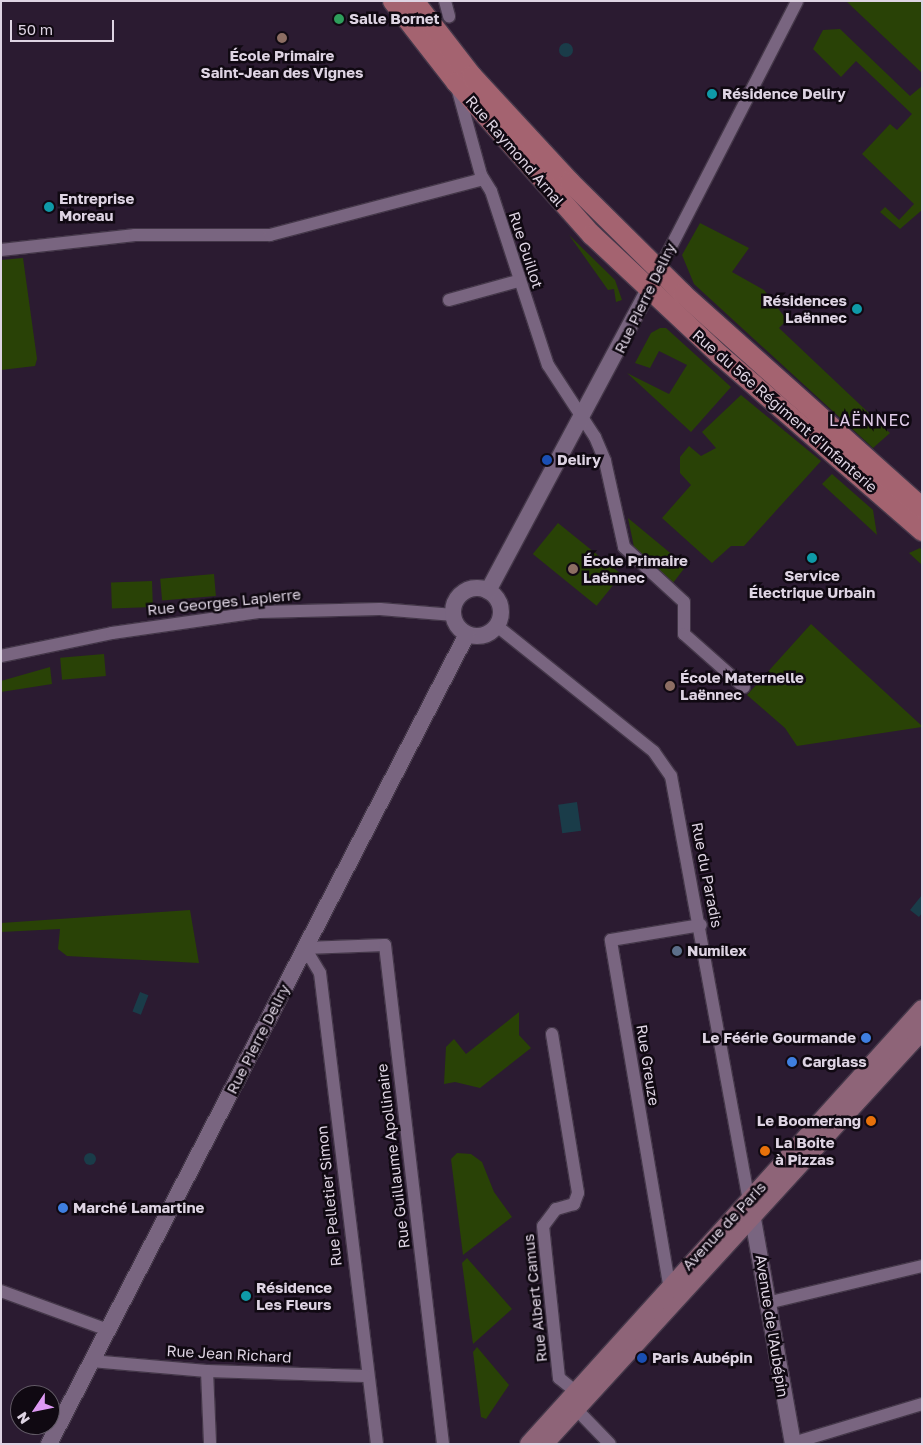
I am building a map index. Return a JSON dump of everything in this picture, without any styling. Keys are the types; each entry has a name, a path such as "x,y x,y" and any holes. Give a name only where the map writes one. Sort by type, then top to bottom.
{"main road":[{"name":"Rue Raymond Arnal","path":"393,1 456,82 564,207 650,290"},
{"name":"Rue Raymond Arnal","path":"414,1 520,130 659,270"},
{"name":"Rue du 56e Régiment d'Infanterie","path":"659,270 922,508"},
{"name":"Rue du 56e Régiment d'Infanterie","path":"650,290 922,531"},
{"name":"Avenue de Paris","path":"544,1444 577,1410 922,1009"},
{"name":"Avenue de Paris","path":"529,1444 669,1284 751,1208 922,1031"}],"street":[{"path":"445,1 449,16"},
{"name":"Rue Pierre Deliry","path":"488,591 583,420 797,1"},
{"name":"Rue Guillot","path":"456,82 482,179 491,191 518,281 554,380 583,420 604,461 624,547 684,602 684,634 744,687"},
{"path":"1,250 135,235 270,235 482,179"},
{"path":"449,300 518,281"},
{"path":"474,589 488,591 499,602 497,626 487,634 467,634 454,615 461,595 474,589"},
{"name":"Rue Georges Lapierre","path":"4,654 112,633 259,612 380,609 454,615"},
{"name":"Rue du Paradis","path":"497,626 666,764 701,925 751,1208"},
{"name":"Rue Pierre Deliry","path":"50,1444 91,1361 467,634"},
{"name":"Rue Greuze","path":"669,1284 612,940 701,925"},
{"name":"Rue Guillaume Apollinaire","path":"305,948 385,944 443,1444"},
{"name":"Rue Pelletier Simon","path":"305,948 320,973 365,1376 376,1444"},
{"name":"Rue Albert Camus","path":"552,1034 578,1193 574,1204 556,1209 543,1226 559,1378 576,1392"},
{"name":"Avenue de l'Aubépin","path":"751,1208 793,1443"},
{"path":"767,1303 922,1266"},
{"path":"1,1291 108,1330"},
{"name":"Rue Jean Richard","path":"91,1361 207,1371 365,1376"},
{"path":"207,1371 210,1444"},
{"path":"793,1443 922,1404"},
{"path":"577,1410 610,1444"}],"green space":[{"path":"846,1 922,1 922,73"},
{"path":"840,29 910,96 922,86 922,210 900,229 880,212 885,207 899,220 914,204 862,154 890,124 897,130 912,114 856,61 841,77 813,49 823,30"},
{"path":"700,223 749,248 732,272 764,290 787,320 779,328 890,433 873,448 694,284 682,255"},
{"path":"569,235 615,280 622,300 616,302 614,289 608,290"},
{"path":"23,258 37,359 35,366 1,370 1,260"},
{"path":"660,328 666,328 731,387 691,432 627,373 669,394 687,365 659,351 650,368 635,363 651,333"},
{"path":"741,395 821,461 744,546 731,546 712,563 662,518 691,485 680,473 680,457 689,446 701,456 716,448 702,432"},
{"path":"832,474 873,510 877,535 822,484"},
{"path":"628,518 686,566 673,583 634,547"},
{"path":"558,523 622,575 597,606 533,554"},
{"path":"920,548 922,550 922,565 909,553"},
{"path":"214,574 216,596 162,601 160,579"},
{"path":"152,581 153,607 112,608 111,582"},
{"path":"811,624 922,727 797,746 785,728 747,695"},
{"path":"104,654 106,676 62,680 60,658"},
{"path":"50,667 52,684 1,692 1,681"},
{"path":"190,910 199,963 67,956 58,949 60,929 1,932 1,923"},
{"path":"519,1012 519,1035 531,1048 480,1088 455,1082 444,1084 446,1047 454,1039 466,1054"},
{"path":"457,1153 471,1154 482,1162 494,1192 512,1217 463,1255 451,1159"},
{"path":"467,1258 512,1309 473,1344 462,1263"},
{"path":"477,1347 509,1385 486,1419 481,1417 473,1352"}],"water":[{"path":"566,43 571,45 573,50 571,55 566,57 561,55 559,50 561,45"},
{"path":"577,802 581,831 562,833 558,805"},
{"path":"922,895 922,913 919,917 910,910"},
{"path":"140,992 148,995 141,1015 132,1012"},
{"path":"88,1153 92,1153 96,1159 92,1165 88,1165 84,1161 84,1157"}],"place":[{"name":"Salle Bornet","path":"339,19"},
{"name":"École Primaire Saint-Jean des Vignes","path":"282,38"},
{"name":"Résidence Deliry","path":"712,94"},
{"name":"Entreprise Moreau","path":"49,207"},
{"name":"Résidences Laënnec","path":"857,309"},
{"name":"Deliry","path":"547,460"},
{"name":"Service Électrique Urbain","path":"812,558"},
{"name":"École Primaire Laënnec","path":"573,569"},
{"name":"École Maternelle Laënnec","path":"670,686"},
{"name":"Numilex","path":"677,951"},
{"name":"Le Féérie Gourmande","path":"866,1038"},
{"name":"Carglass","path":"792,1062"},
{"name":"Le Boomerang","path":"871,1121"},
{"name":"La Boite à Pizzas","path":"765,1151"},
{"name":"Marché Lamartine","path":"63,1208"},
{"name":"Résidence Les Fleurs","path":"246,1296"},
{"name":"Paris Aubépin","path":"642,1358"}],"district":[{"name":"LAËNNEC","path":"870,420"}]}
